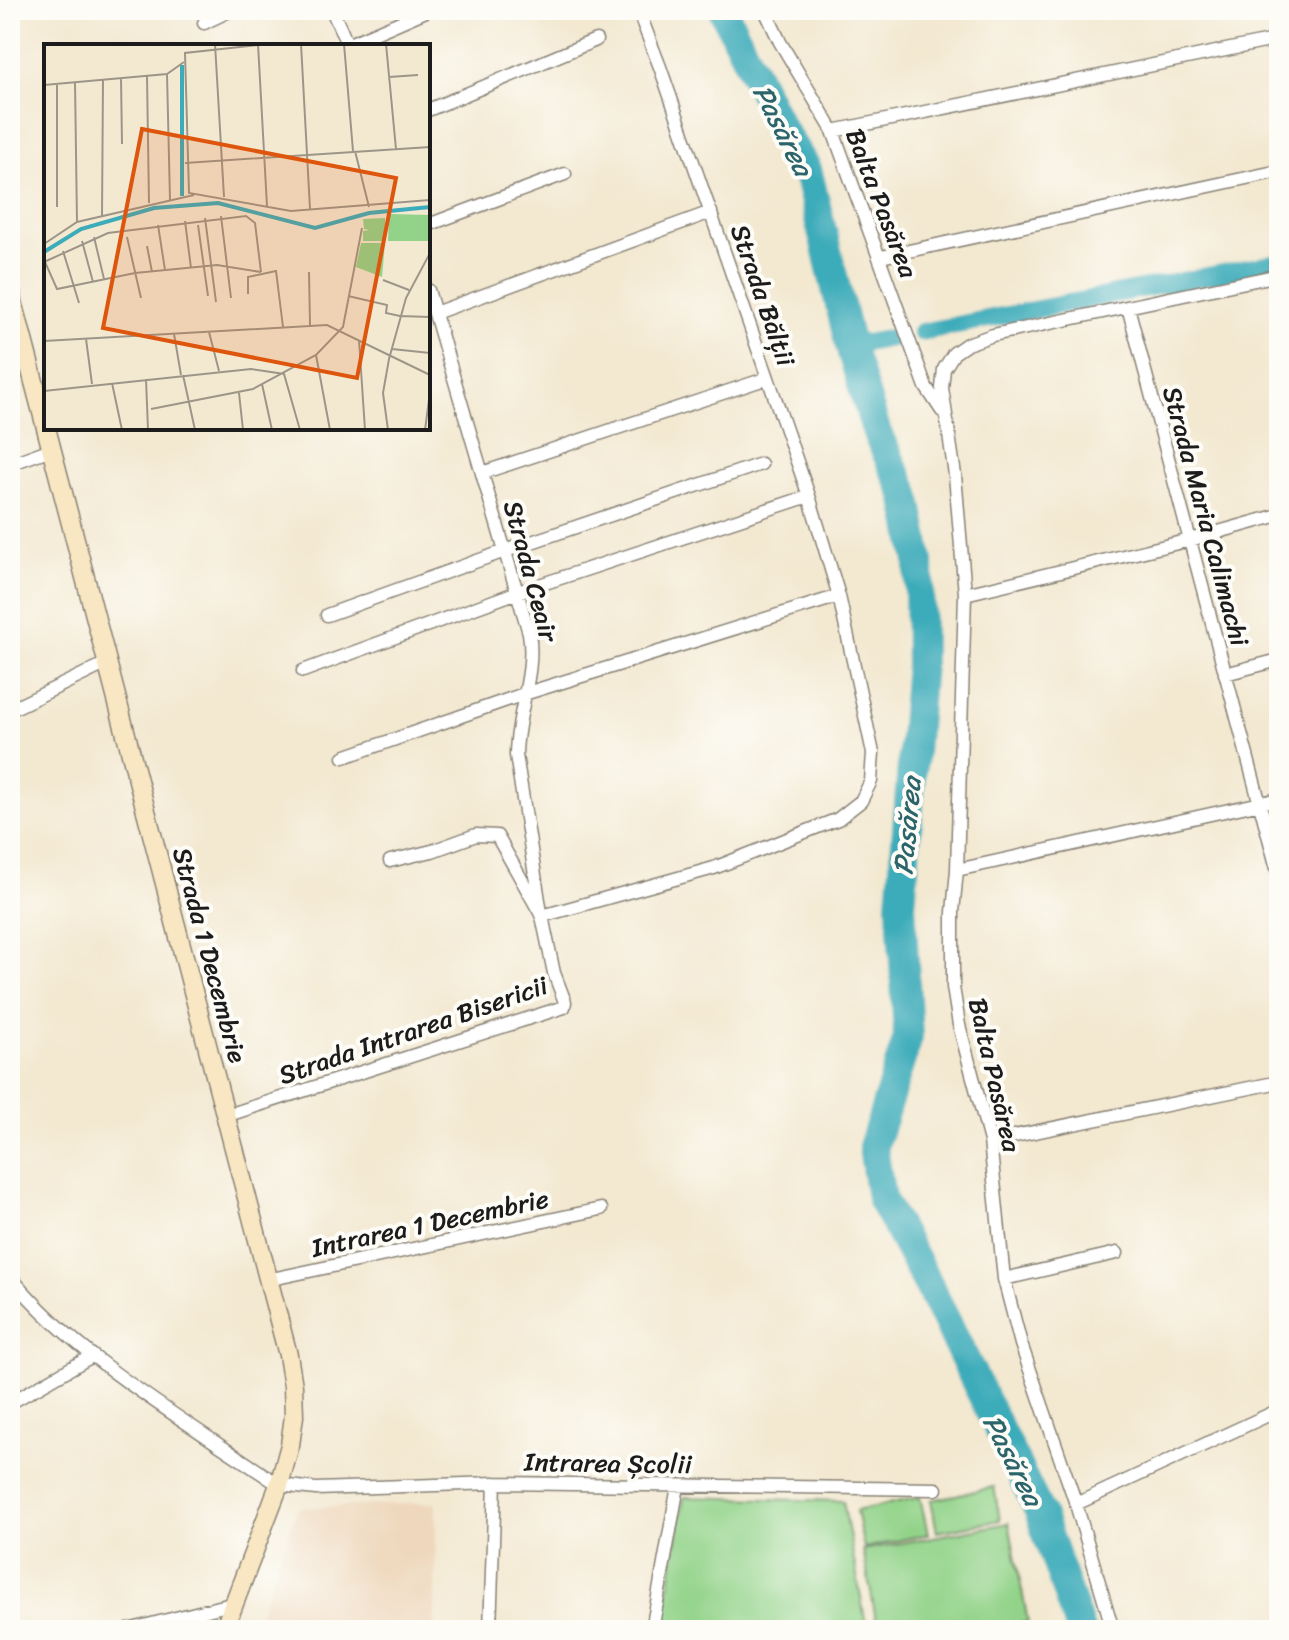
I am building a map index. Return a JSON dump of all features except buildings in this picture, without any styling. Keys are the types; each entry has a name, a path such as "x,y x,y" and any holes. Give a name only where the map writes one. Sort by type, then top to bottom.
{"main road":[{"name":"Strada 1 Decembrie","path":"10,290 44,422"},
{"name":"Strada 1 Decembrie","path":"46,430 288,1355 293,1386 294,1416 279,1485 224,1630"}],"street":[{"path":"204,23 231,10"},
{"path":"332,10 347,44"},
{"path":"349,44 428,10"},
{"name":"Strada Bălții","path":"542,916 714,868 838,819 861,801 871,781 873,753 839,596 809,496 638,10"},
{"name":"Balta Pasărea","path":"765,10 780,42 833,131 926,387 946,417"},
{"path":"833,131 1279,39"},
{"path":"430,109 596,40"},
{"path":"881,257 1279,171"},
{"path":"430,224 565,174"},
{"path":"435,313 711,212"},
{"path":"1128,307 1279,275"},
{"name":"Strada Ceair","path":"430,297 518,592 532,651 517,729 516,755 542,916"},
{"name":"Balta Pasărea","path":"1113,1630 1076,1504 1021,1344 1004,1279 990,1141 959,1025 953,987 965,594 955,475 942,388 944,369 954,353 967,344 993,335 1128,307"},
{"name":"Strada Maria Calimachi","path":"1128,307 1279,876"},
{"path":"482,473 768,378"},
{"path":"10,464 51,449"},
{"path":"327,615 761,464"},
{"path":"303,671 518,592 809,496"},
{"path":"965,594 1190,540 1279,515"},
{"path":"344,757 524,694 839,596"},
{"path":"1225,674 1279,660"},
{"path":"10,710 107,663"},
{"path":"957,870 1279,799"},
{"name":"Strada Intrarea Bisericii","path":"225,1116 561,1009 565,1002 554,973 542,916 497,836 476,835 432,851 390,861"},
{"path":"990,1141 1279,1082"},
{"name":"Intrarea 1 Decembrie","path":"267,1280 601,1209"},
{"path":"1004,1279 1117,1253"},
{"path":"10,1276 56,1325 92,1356 279,1485"},
{"path":"10,1403 92,1356"},
{"path":"1076,1504 1279,1410"},
{"path":"490,1630 495,1483"},
{"name":"Intrarea Școlii","path":"279,1485 316,1489 495,1483 936,1489"},
{"path":"652,1630 678,1486"},
{"path":"128,1630 235,1603"}],"shaded area":[{"path":"436,1503 435,1630 254,1630 298,1508"}],"green space":[{"path":"994,1487 1000,1520 937,1532 931,1500"},
{"path":"684,1497 843,1501 867,1630 662,1630"},
{"path":"920,1497 928,1534 864,1548 856,1511"},
{"path":"1009,1523 1028,1622 985,1630 878,1630 863,1550"}],"waterway":[{"name":"Pasărea","path":"723,10 780,127 807,169 850,346 877,433 906,494 919,561 920,664 901,905 908,1037 873,1147 881,1198 929,1286 1039,1511 1080,1630"},
{"path":"921,332 1279,262"},
{"path":"850,346 897,337"}]}
